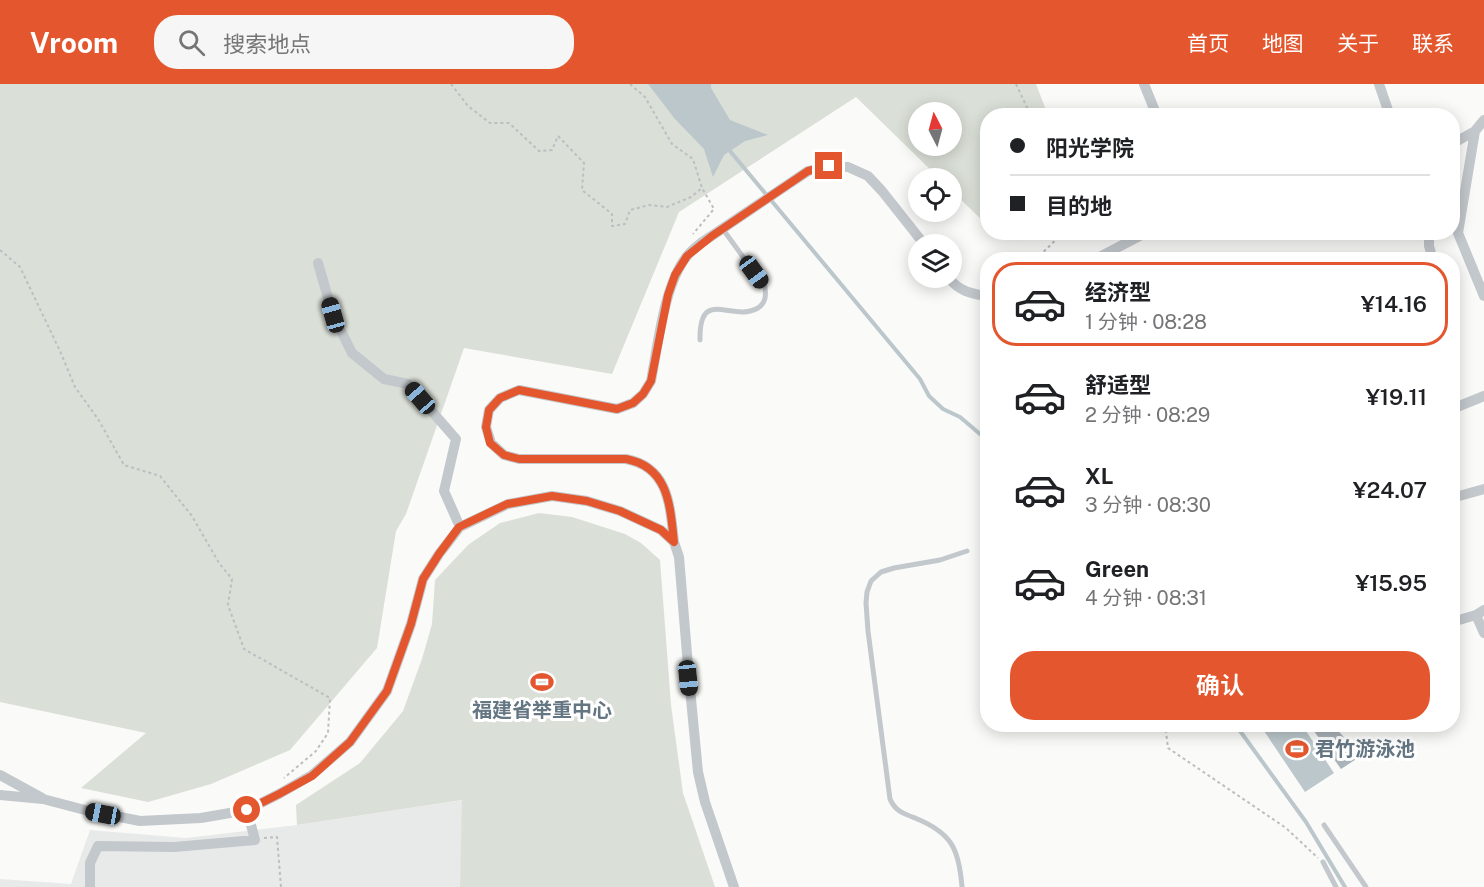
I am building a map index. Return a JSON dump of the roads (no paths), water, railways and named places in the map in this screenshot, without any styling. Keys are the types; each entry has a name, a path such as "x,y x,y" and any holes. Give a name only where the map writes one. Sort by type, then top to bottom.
{"street":[{"path":"1144,84 1154,108"},
{"path":"1379,84 1387,108"},
{"path":"1460,139 1475,131 1484,120"},
{"path":"1460,221 1475,131"},
{"path":"734,887 705,802 698,772 688,678 680,557 674,542 669,502 662,482 651,469 638,461 519,459 504,455 490,443 486,427 489,410 500,398 519,390 617,409 633,403 643,394 651,381 668,295 675,275 687,256 722,228 808,171 829,166 848,167 868,176 916,234"},
{"path":"1460,238 1484,294"},
{"path":"1109,252 1132,240"},
{"path":"318,262 333,315 352,353 384,379 408,384 456,440 444,492 459,527"},
{"path":"960,288 970,294 980,295"},
{"path":"1460,406 1484,396"},
{"path":"1460,496 1484,489"},
{"path":"0,795 43,799 140,821 201,818 247,810 312,776 350,742 387,691 411,624 423,579 459,527 507,504 552,496 587,501 620,511 661,530 674,542"},
{"path":"1460,619 1480,612 1484,633"},
{"path":"0,775 43,799"},
{"path":"90,887 90,863 98,846 174,847 255,840 247,810"}],"lane":[{"path":"700,340 699,327 706,312 718,308 745,313 762,305 766,294 765,286 722,228"},
{"path":"962,887 956,851 947,837 927,823 898,811 890,799 866,603 871,581 880,572 967,552"},
{"path":"1324,825 1366,887"},
{"path":"1323,862 1336,887"}],"waterway":[{"path":"730,151 920,379 929,396 943,409 960,417 980,434"},
{"path":"1241,732 1306,822 1345,887"}],"place":[{"name":"福建省举重中心","path":"542,682"},
{"name":"君竹游泳池","path":"1297,749"}]}
